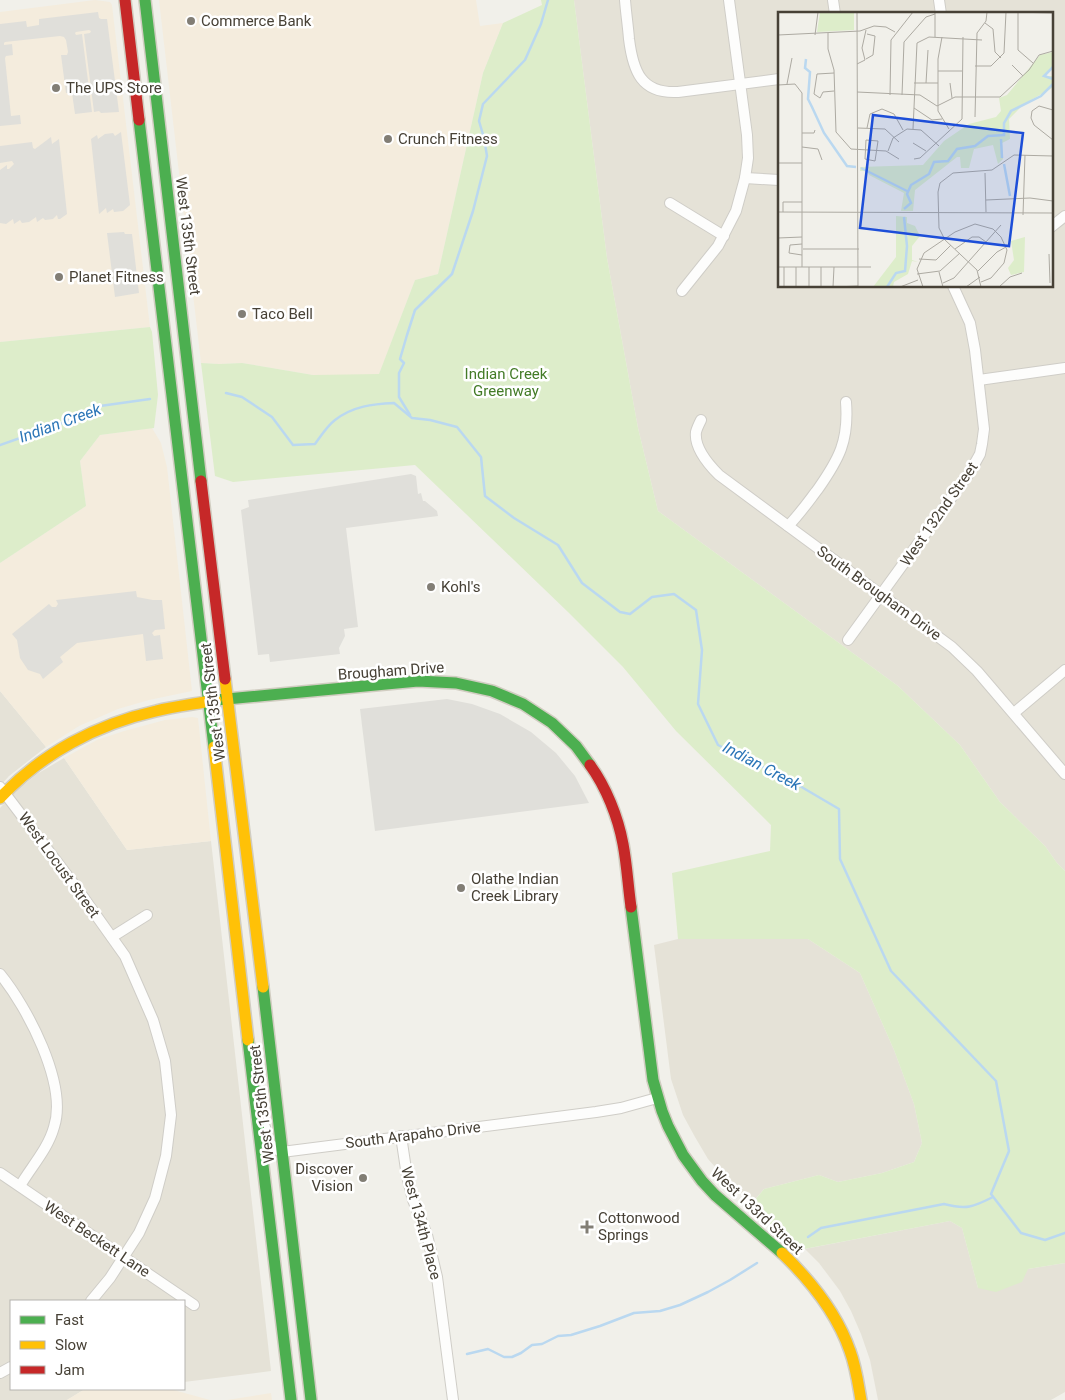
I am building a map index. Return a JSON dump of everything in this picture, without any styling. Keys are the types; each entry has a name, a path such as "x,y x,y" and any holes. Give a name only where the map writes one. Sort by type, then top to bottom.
{"main road":[{"name":"West 135th Street","path":"125,0 291,1400"},
{"name":"West 135th Street","path":"145,0 311,1400"},
{"name":"Brougham Drive","path":"2,792 58,750 89,734 126,719 155,712 227,698 418,681 459,683 484,688 508,696 544,716 574,743 593,767 607,793 619,823 637,947"},
{"name":"West 133rd Street","path":"637,947 647,1038 657,1098 669,1129 684,1158 714,1195 788,1259 823,1300 848,1344 861,1400"}],"street":[{"path":"625,0 632,58 636,72 645,83 655,89 669,92 778,79"},
{"path":"682,291 724,236 736,211 745,178 748,158 747,135 730,0"},
{"path":"745,178 778,180"},
{"path":"670,203 724,236"},
{"path":"1052,226 1065,216"},
{"name":"West 132nd Street","path":"848,640 976,463 982,444 984,429 970,323 955,288"},
{"path":"979,380 1065,368"},
{"path":"788,526 800,514 832,470 839,456 847,423 846,402"},
{"name":"South Brougham Drive","path":"701,420 696,432 698,444 702,455 711,468 952,647 977,671 1065,774"},
{"path":"1014,713 1065,670"},
{"name":"West Locust Street","path":"2,792 76,886 125,956 153,1020 165,1061 171,1115 166,1156 155,1198 139,1233 110,1278 92,1300"},
{"path":"112,937 147,915"},
{"path":"0,974 16,996 33,1028 51,1071 58,1098 57,1118 48,1143 20,1186"},
{"path":"248,1048 258,1068 266,1137 272,1147 282,1152"},
{"name":"South Arapaho Drive","path":"282,1152 596,1112 621,1108 657,1098"},
{"name":"West 134th Place","path":"401,1136 413,1200 427,1235 437,1277 453,1400"},
{"name":"West Beckett Lane","path":"0,1173 194,1305"}],"shaded area":[{"path":"95,0 110,2 112,5 150,327 0,342 0,12"},
{"path":"159,0 476,0 480,26 503,23 483,73 438,274 415,280 379,375 313,375 242,363 201,363"},
{"path":"574,0 1065,0 1065,871 1045,846 1000,802 960,745 898,686 658,511 638,428 607,258"},
{"path":"98,12 99,18 107,19 119,112 94,112 84,34 90,33 91,31 89,30 75,33 76,35 82,34 92,112 75,114 72,93 66,93 61,55 67,55 68,52 64,37 5,42 4,45 12,44 13,55 6,56 5,58 11,116 20,115 21,124 0,126 0,24 26,21 27,27 39,25 39,19"},
{"path":"121,132 130,205 123,211 114,212 113,209 107,213 106,208 99,214 91,139 97,135 98,139 105,134 113,133 115,136"},
{"path":"51,137 52,144 59,139 67,214 60,219 58,219 57,215 53,219 45,220 43,218 37,222 36,217 29,222 22,223 20,220 14,224 13,219 6,224 0,223 0,170 7,165 7,169 9,169 14,164 12,161 0,163 0,146 32,142 35,149"},
{"path":"124,232 125,234 132,234 139,293 115,297 107,233"},
{"path":"152,428 161,443 167,467 192,691 118,709 79,726 46,747 0,691 0,563 86,506 80,461 100,435"},
{"path":"411,474 416,476 418,494 421,493 423,501 437,511 438,516 346,528 358,627 344,629 345,636 339,648 340,654 270,662 269,654 258,655 241,510 249,507 248,500"},
{"path":"136,591 137,597 162,600 165,629 155,630 152,633 154,636 160,635 163,659 146,661 143,634 77,643 60,657 63,662 43,679 40,674 28,670 20,658 17,640 12,634 49,604 52,607 56,607 58,604 56,600"},
{"path":"0,691 46,747 9,776 0,786"},
{"path":"447,699 472,704 500,714 531,732 556,753 575,776 589,803 375,831 360,709"},
{"path":"198,718 211,841 127,850 64,758 97,740 124,731 165,720"},
{"path":"64,758 127,850 211,841 271,1371 185,1382 185,1300 10,1300 10,1390 83,1390 67,1400 0,1400 0,808 16,791 37,774"},
{"path":"678,939 808,939 860,973 894,1050 914,1104 922,1143 914,1162 882,1173 838,1182 819,1175 764,1189 752,1203 727,1180 708,1159 695,1137 683,1115 671,1079 654,945"},
{"path":"950,1221 962,1228 978,1288 1028,1269 1065,1263 1065,1392 1051,1400 878,1400 870,1360 851,1311 840,1291 819,1263 805,1249"},
{"path":"83,1390 174,1390 210,1400 67,1400"},
{"path":"271,1393 272,1400 227,1400"}],"green space":[{"name":"Indian Creek Greenway","path":"541,0 574,0 607,258 638,428 658,511 898,686 960,745 1000,802 1045,846 1065,871 1065,1263 1028,1269 1022,1282 996,1292 978,1288 962,1228 950,1221 799,1250 749,1207 764,1189 819,1175 838,1182 882,1173 914,1162 922,1143 914,1104 894,1050 860,973 808,939 678,939 672,873 770,851 771,825 676,731 623,667 415,465 233,482 215,476 201,363 242,363 313,375 379,374 415,280 438,274 483,73 503,23 542,5"},
{"path":"150,327 158,395 154,428 100,435 80,461 86,506 0,563 0,342"}],"waterway":[{"path":"410,415 399,397 399,373 404,363 400,359 415,310 452,274 473,211 487,156 479,121 483,104 525,60 541,24 548,0"},
{"name":"Indian Creek","path":"226,393 242,397 272,417 293,445 315,444 329,425 342,415 356,409 378,404 394,403 412,418 430,420 457,427 481,457 485,496 514,518 558,545 582,583 620,612 630,614 652,597 674,594 696,610 702,650 698,704 718,745 793,782 839,809 840,859 891,971 996,1081 1009,1151 991,1194 1021,1233 1045,1240 1065,1233"},
{"name":"Indian Creek","path":"0,445 60,424 100,406 150,399"},
{"path":"808,1237 821,1228 944,1204 959,1207 970,1206 993,1197"},
{"path":"467,1354 488,1349 504,1357 512,1357 532,1345 542,1344 558,1336 571,1335 634,1313 660,1311 680,1305 708,1292 757,1263"}],"traffic: fast":[{"path":"145,0 201,481"},
{"path":"139,120 214,747"},
{"path":"216,700 418,681 456,683 492,691 523,704 552,723 576,746 590,765"},
{"path":"631,907 653,1080 668,1126 683,1155 702,1181 715,1195 782,1253"},
{"path":"263,987 311,1400"},
{"path":"248,1040 291,1400"}],"traffic: slow":[{"path":"225,679 263,987"},
{"path":"0,798 33,768 71,743 92,733 112,724 164,709 216,700"},
{"path":"214,747 248,1040"},
{"path":"782,1253 803,1274 822,1298 838,1323 852,1357 861,1400"}],"traffic: jam":[{"path":"125,0 139,120"},
{"path":"201,481 225,679"},
{"path":"590,765 611,803 618,823 631,907"}],"place":[{"name":"Commerce Bank","path":"191,21"},
{"name":"The UPS Store","path":"56,88"},
{"name":"Crunch Fitness","path":"388,139"},
{"name":"Planet Fitness","path":"59,277"},
{"name":"Taco Bell","path":"242,314"},
{"name":"Kohl's","path":"431,587"},
{"name":"Olathe Indian Creek Library","path":"461,888"},
{"name":"Discover Vision","path":"363,1178"},
{"name":"Cottonwood Springs","path":"587,1227"}]}
